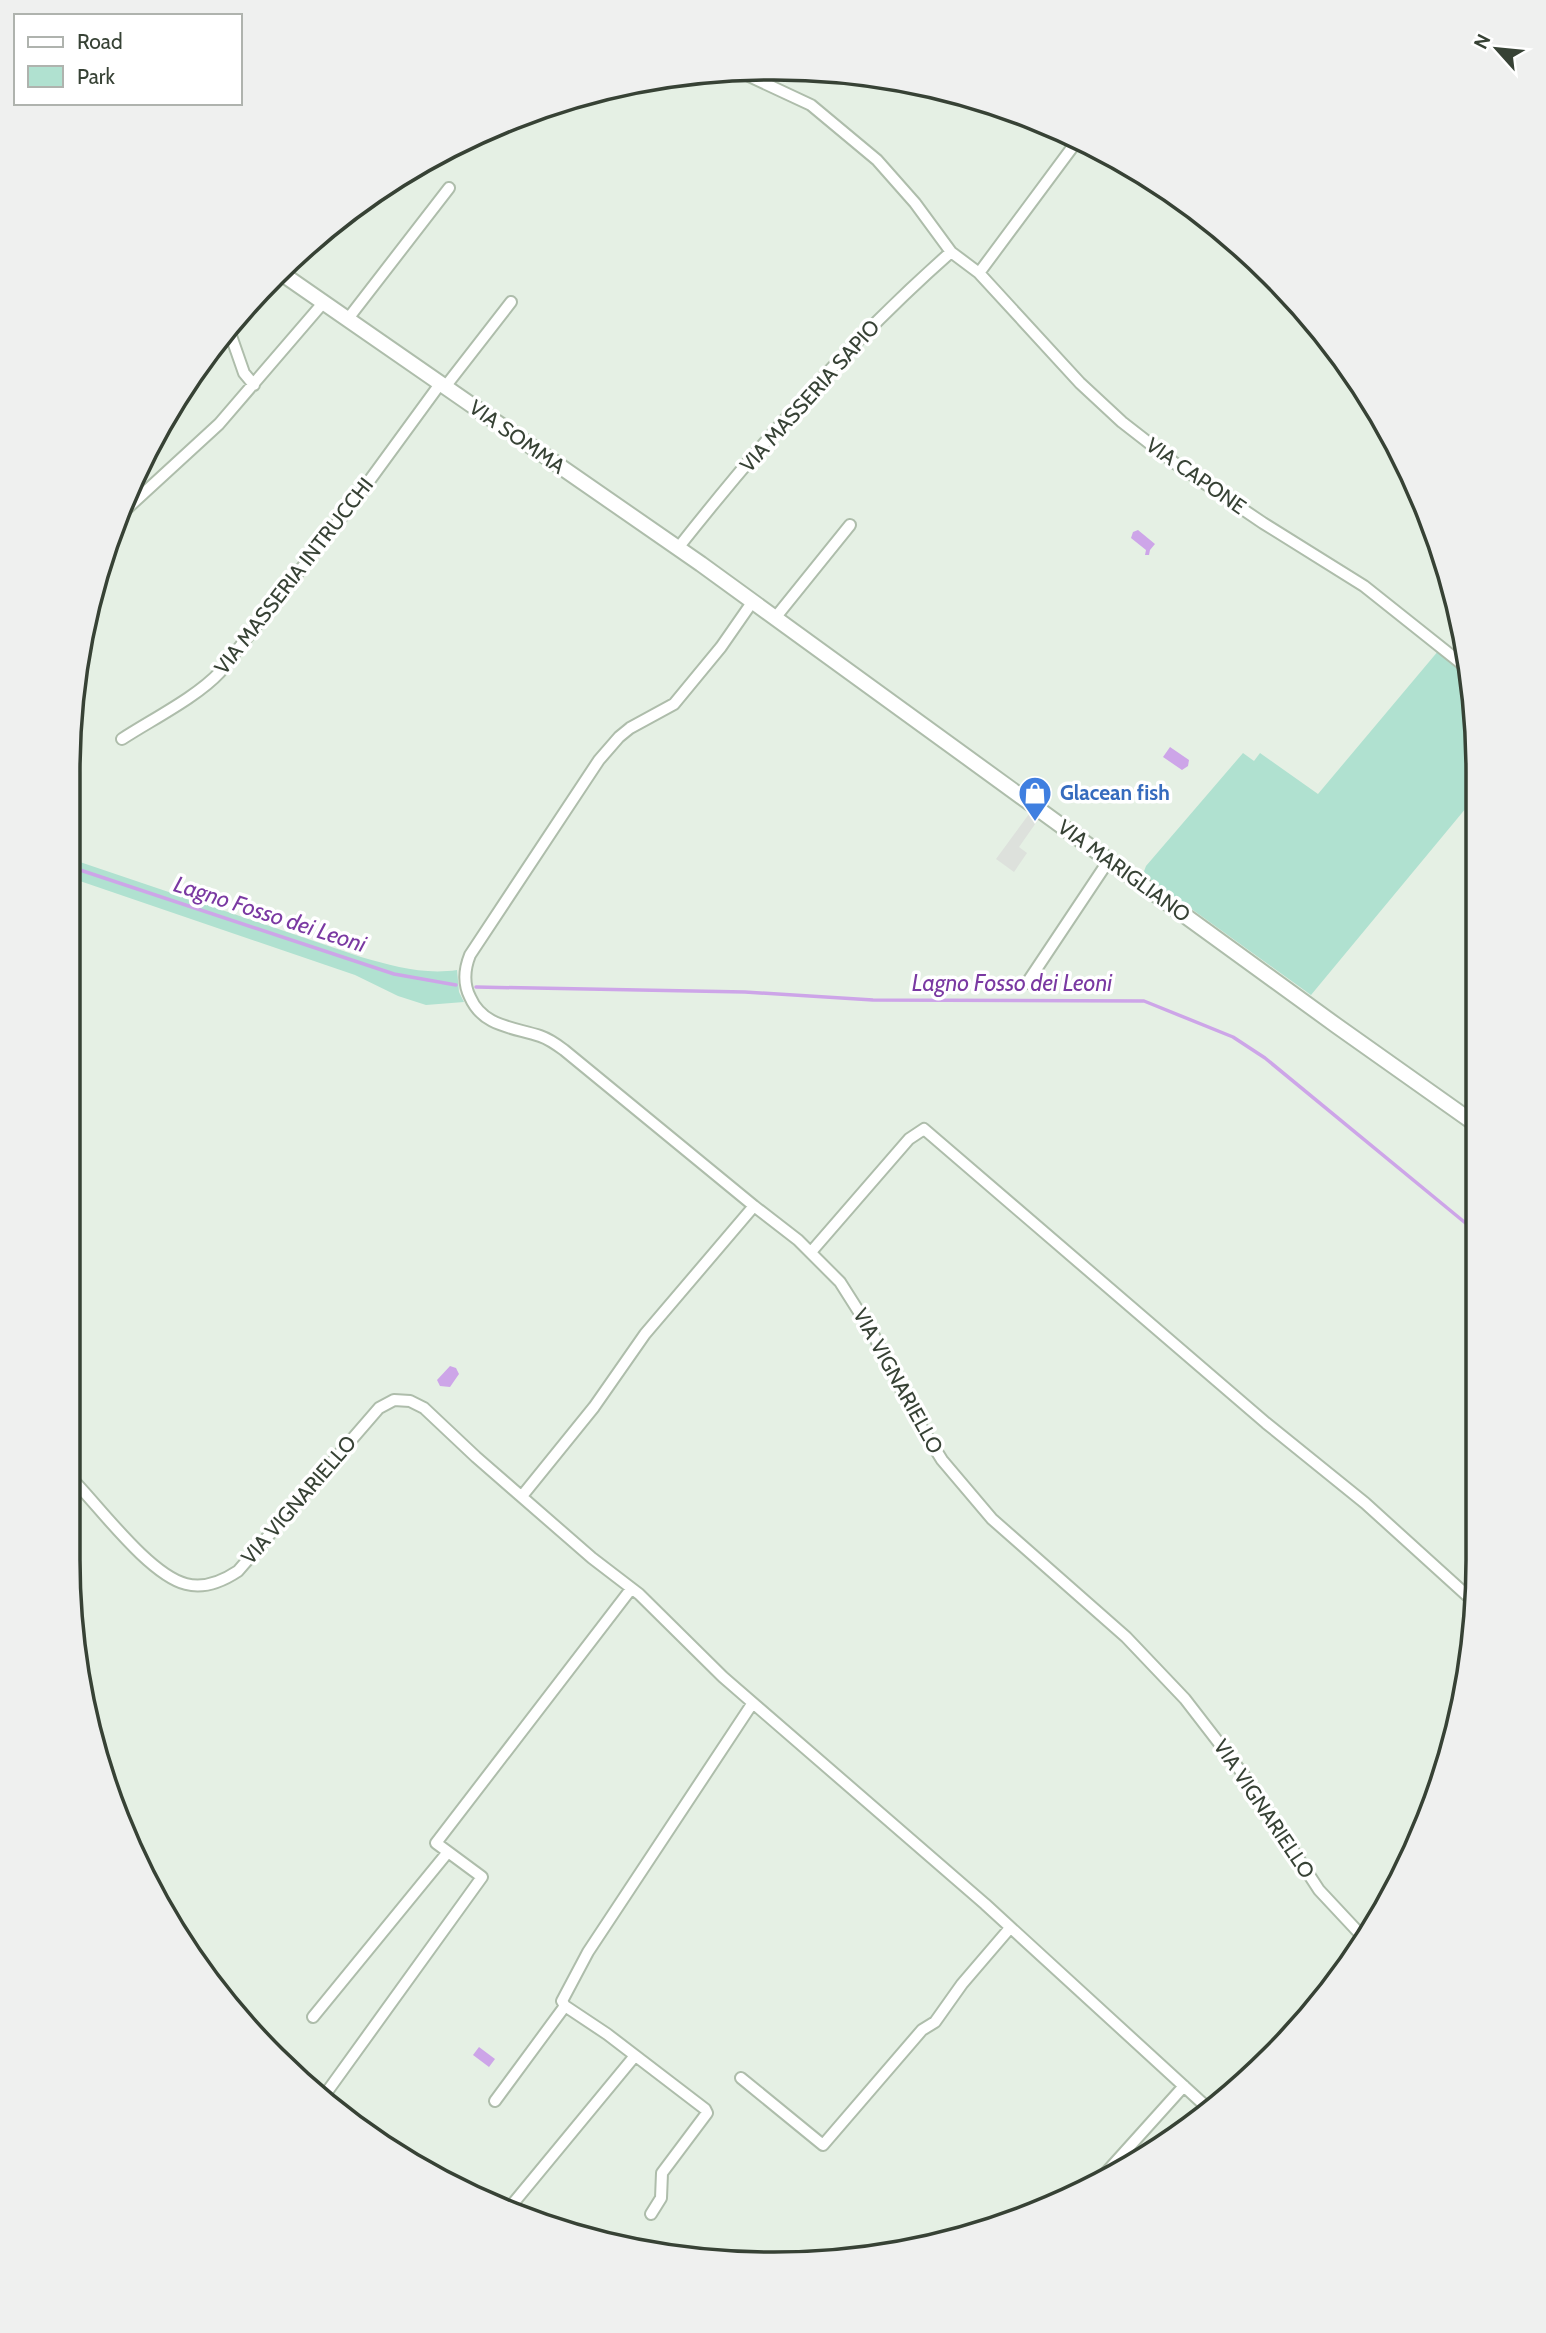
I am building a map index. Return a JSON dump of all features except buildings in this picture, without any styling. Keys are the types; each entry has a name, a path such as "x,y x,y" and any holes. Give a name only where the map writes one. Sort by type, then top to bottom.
{"street":[{"name":"VIA CAPONE","path":"761,81 811,105 835,122 877,160 915,203 951,252 979,273 1071,374 1122,422 1175,464 1364,586 1456,660"},
{"path":"979,273 1071,148"},
{"path":"347,320 449,188"},
{"name":"VIA MASSERIA SAPIO","path":"678,548 789,415 908,290 951,252"},
{"name":"VIA SOMMA","path":"288,278 753,601"},
{"name":"VIA MASSERIA INTRUCCHI","path":"122,739 160,713 173,708 220,672 442,386 511,302"},
{"path":"137,499 219,424 323,303"},
{"path":"233,340 244,373 254,385"},
{"path":"775,618 850,525"},
{"name":"VIA MARIGLIANO","path":"753,601 1466,1117"},
{"name":"VIA VIGNARIELLO","path":"753,601 722,647 674,704 619,737 588,777 470,955 464,981 468,994 474,1006 490,1020 505,1028 540,1036 564,1049 811,1252 849,1294 873,1334 914,1415 942,1460 992,1519 1126,1637 1185,1699 1246,1779 1319,1890 1358,1931"},
{"path":"1027,983 1109,860"},
{"path":"811,1252 909,1139 924,1129 1266,1423 1365,1503 1465,1593"},
{"path":"522,1496 594,1408 645,1334 754,1206"},
{"name":"VIA VIGNARIELLO","path":"80,1487 155,1568 186,1584 205,1585 223,1581 238,1571 379,1408 394,1400 410,1401 424,1408 631,1589 752,1704 854,1789 1202,2103"},
{"path":"328,2091 482,1877 436,1843 631,1589"},
{"path":"651,2214 661,2198 662,2173 707,2113 607,2034 565,2006 562,2001 588,1952 752,1704"},
{"path":"313,2017 448,1852"},
{"path":"741,2078 823,2145 922,2030 935,2022 962,1984 1010,1928"},
{"path":"495,2101 565,2006"},
{"path":"514,2202 635,2057"},
{"path":"1116,2161 1184,2087"}],"green space":[{"path":"1439,650 1457,665 1464,728 1466,808 1311,995 1143,874 1146,866 1243,753 1254,761 1260,753 1318,794"},
{"path":"80,862 361,957 421,970 457,970 459,992 464,1002 426,1005 398,996 355,975 80,881"}],"shaded area":[{"path":"1138,530 1155,544 1149,555 1145,555 1146,550 1131,538 1133,532"},
{"path":"1170,747 1189,760 1188,766 1182,770 1163,757"},
{"path":"1029,814 1038,820 1019,847 1027,853 1014,872 996,859"},
{"path":"450,1366 456,1368 459,1374 450,1387 440,1386 437,1380"},
{"path":"479,2047 495,2059 489,2067 473,2055"}],"waterway":[{"name":"Lagno Fosso dei Leoni","path":"80,870 394,974 456,985"},
{"name":"Lagno Fosso dei Leoni","path":"476,987 745,992 873,1000 1144,1001 1233,1037 1265,1058 1466,1223"}],"place":[{"name":"Glacean fish","path":"1035,823"}]}
